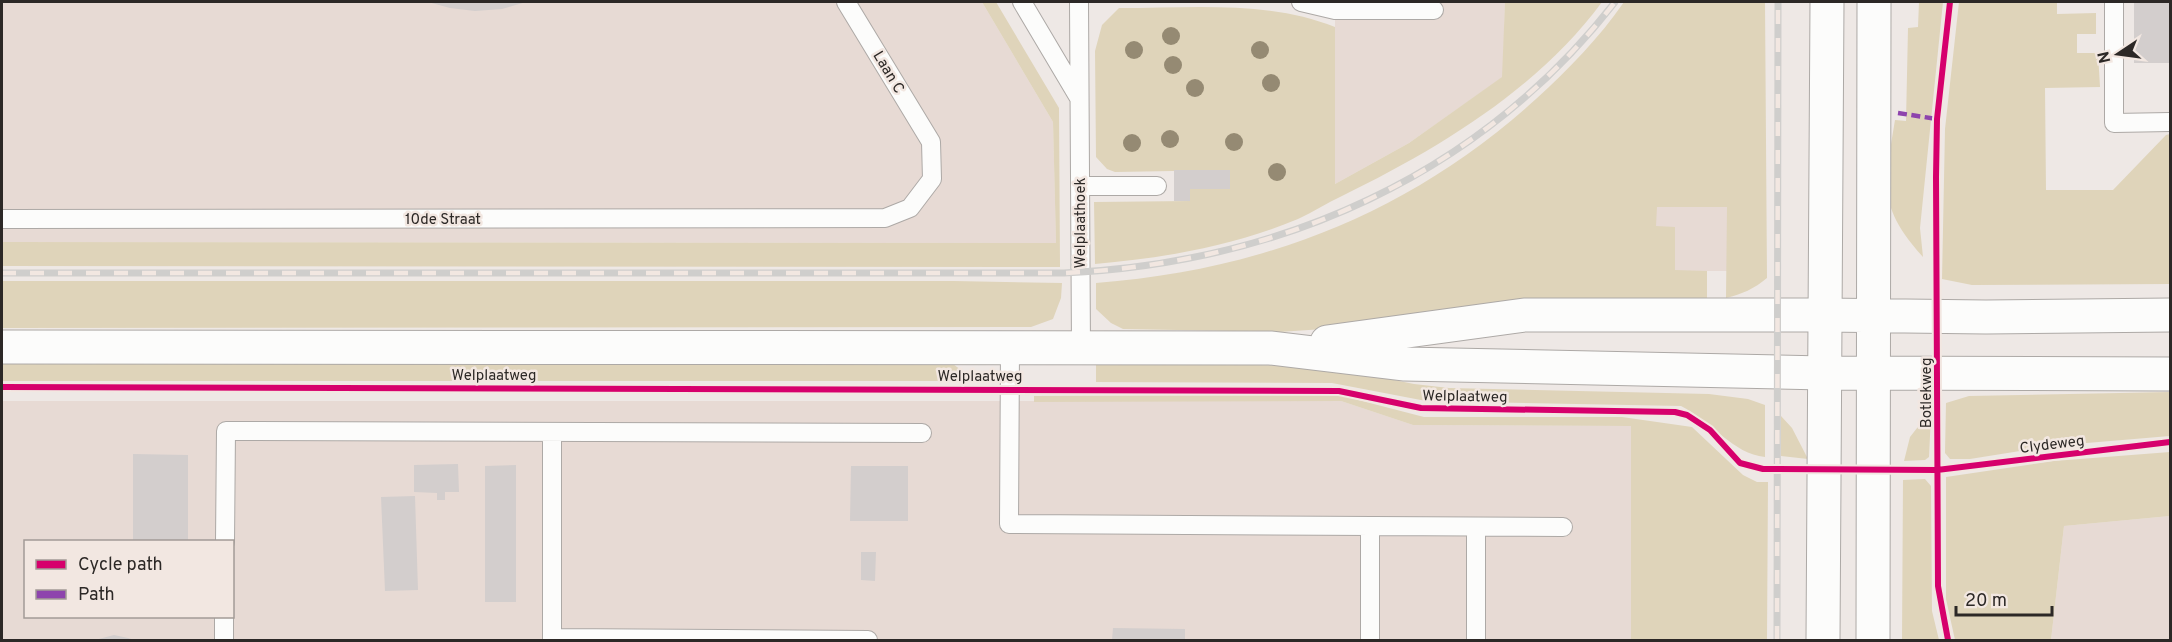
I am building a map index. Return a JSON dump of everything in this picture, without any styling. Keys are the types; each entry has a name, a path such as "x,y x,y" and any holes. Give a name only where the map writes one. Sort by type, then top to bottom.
{"street":[{"path":"1823,640 1827,2"},
{"path":"1873,640 1874,2"},
{"name":"Welplaatweg","path":"2,347 1270,348 1392,334 1524,315 1824,315"},
{"path":"1824,315 2170,315"},
{"name":"Welplaatweg","path":"1270,348 1405,364 1824,373"},
{"path":"1824,373 2170,374"}],"lane":[{"name":"Laan C","path":"846,2 931,142 932,179 910,207 885,218"},
{"path":"1022,2 1032,10 1079,98"},
{"name":"Welplaathoek","path":"1079,2 1081,348"},
{"path":"1301,2 1335,10 1434,10"},
{"path":"2114,2 2114,123 2170,122"},
{"path":"1080,186 1156,186"},
{"name":"10de Straat","path":"2,219 885,218"},
{"path":"1010,348 1009,524 1563,527"},
{"path":"225,540 226,431 922,433"},
{"path":"552,432 552,639 868,640"},
{"path":"1370,527 1370,640"},
{"path":"1476,527 1476,640"},
{"path":"224,618 224,640"}],"shaded area":[{"path":"2,2 982,2 1053,122 1056,243 2,242"},
{"path":"982,2 996,2 1059,108 1060,267 2,266 2,242 1056,243 1053,122"},
{"path":"1335,2 1505,2 1503,77 1409,143 1335,184"},
{"path":"1505,2 1602,2 1548,62 1517,89 1450,137 1378,178 1304,216 1249,237 1147,258 1095,264 1094,202 1190,201 1190,189 1230,189 1230,170 1115,172 1107,169 1096,157 1095,51 1102,25 1119,8 1256,9 1309,18 1335,27 1335,184 1409,143 1502,77"},
{"path":"1624,2 1765,2 1767,278 1753,288 1726,298 1727,207 1657,207 1656,226 1675,227 1675,270 1707,271 1707,299 1555,299 1353,327 1279,332 1123,329 1111,323 1096,309 1096,283 1158,276 1218,265 1276,249 1332,229 1386,204 1438,174 1488,139 1536,99 1583,53"},
{"path":"1919,2 1943,2 1920,228 1923,257 1897,223 1891,207 1887,177 1895,120 1906,121 1908,28 1918,27"},
{"path":"1959,2 2057,2 2057,14 2096,13 2096,34 2077,34 2077,53 2098,53 2100,87 2045,88 2046,190 2113,190 2166,135 2170,134 2170,284 1972,285 1942,279 1945,129"},
{"path":"1656,207 1727,207 1727,271 1675,271 1675,227 1656,227"},
{"path":"2,281 1062,283 1061,298 1053,319 1031,327 2,328"},
{"path":"2,363 953,364 961,370 966,381 2,381"},
{"path":"1096,363 1324,366 1414,384 1449,388 1709,394 1748,399 1765,405 1765,457 1753,455 1732,444 1681,406 1426,401 1332,383 1096,382"},
{"path":"2170,392 2170,436 2051,446 1970,459 1950,459 1945,453 1946,403 1969,396"},
{"path":"1339,395 1424,417 1622,417 1692,427 1743,475 1757,482 1768,482 1767,640 1631,640 1631,426 1413,425 1341,401 1034,402 1034,396"},
{"path":"2,401 1341,401 1413,425 1631,426 1631,640 2,640"},
{"path":"1928,414 1931,415 1929,457 1925,460 1904,461 1910,437"},
{"path":"1781,416 1792,428 1808,459 1781,456"},
{"path":"2170,452 2170,516 2064,526 2051,640 1955,640 1946,599 1946,477 2054,461"},
{"path":"1925,479 1931,486 1932,611 1939,640 1902,640 1903,480"},
{"path":"2170,516 2170,640 2051,640 2064,526"}],"building":[{"path":"428,2 526,2 502,9 475,11"},
{"path":"2134,2 2170,2 2170,63 2134,63"},
{"path":"1174,170 1230,170 1230,189 1190,189 1190,201 1174,201"},
{"path":"133,454 188,455 188,540 133,540"},
{"path":"458,464 459,492 445,492 445,500 437,500 437,493 414,492 414,465"},
{"path":"516,465 516,602 485,602 485,466"},
{"path":"851,466 908,466 908,521 850,521"},
{"path":"415,496 418,590 385,591 381,497"},
{"path":"861,552 876,552 875,581 861,580"},
{"path":"1113,628 1185,629 1185,640 1112,640"},
{"path":"114,635 128,638 134,640 95,640"}],"railway":[{"path":"2,273 1064,273 1144,266 1223,251 1298,229 1370,199 1438,162 1502,116 1561,63 1615,2"},
{"path":"1777,640 1778,2"}],"marked path":[{"path":"1898,113 1937,119"}],"cycle path":[{"name":"Botlekweg","path":"1948,640 1938,586 1936,177 1937,119 1950,2"},
{"name":"Clydeweg","path":"2,387 1339,391 1421,408 1675,412 1687,415 1710,430 1740,463 1763,469 1937,470 2170,442"}]}
